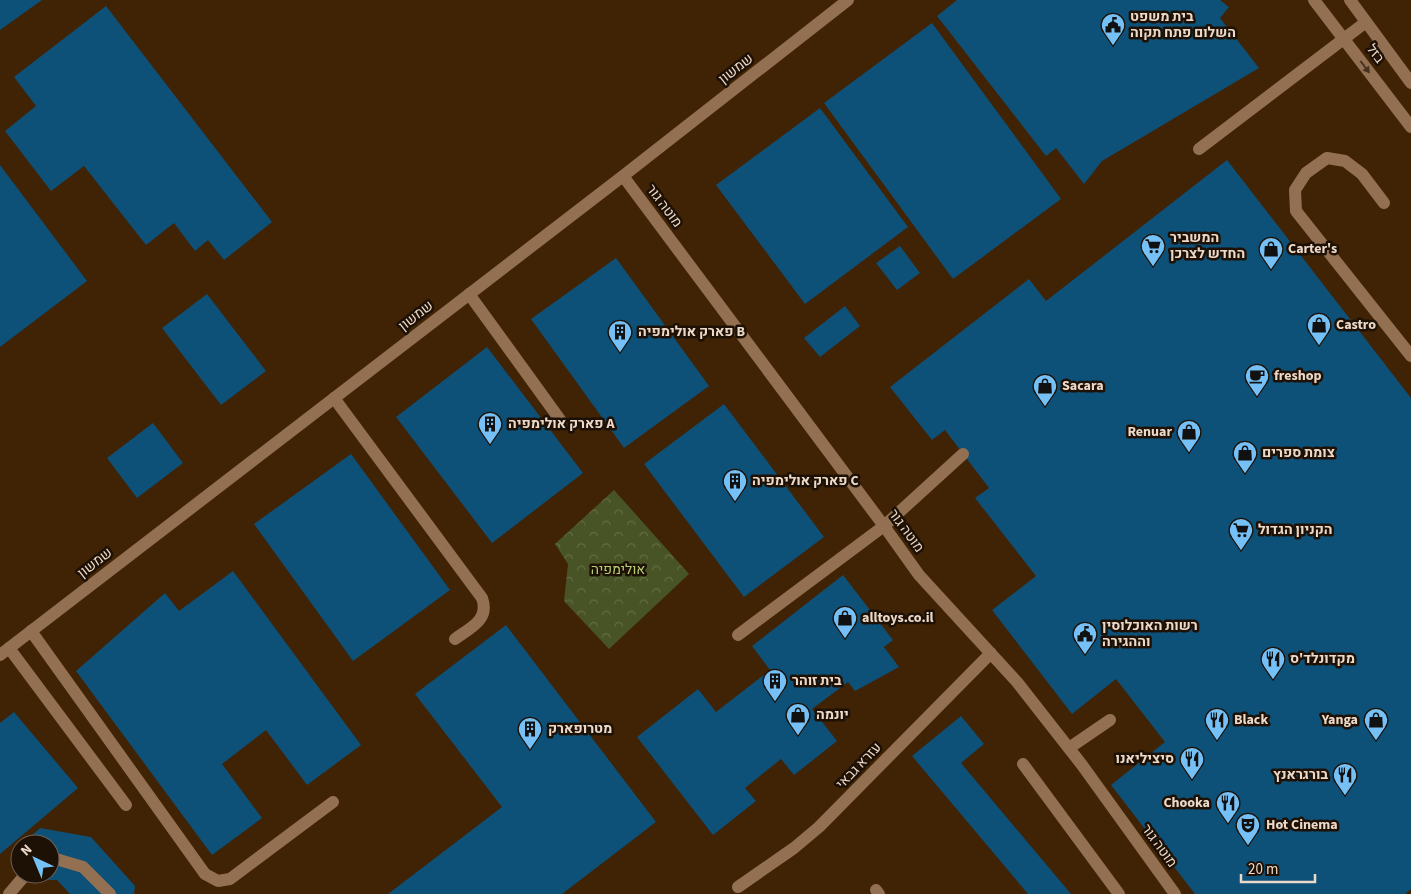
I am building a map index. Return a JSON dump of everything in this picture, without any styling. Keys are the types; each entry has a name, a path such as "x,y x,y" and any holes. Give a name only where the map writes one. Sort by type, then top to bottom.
{"street":[{"name":"שמשון","path":"5,651 623,176 848,0"},
{"name":"בזל","path":"1314,0 1411,127"},
{"name":"בזל","path":"1350,0 1411,83"},
{"path":"1199,149 1366,22"},
{"path":"1384,203 1362,174 1345,161 1327,158 1306,173 1295,190 1296,211 1411,356"},
{"name":"מוטה גור","path":"623,176 919,575 1017,682 1069,748 1175,894"},
{"path":"469,294 561,421"},
{"path":"334,398 482,598 485,606 478,622 454,639"},
{"path":"738,635 884,526 963,454"},
{"path":"31,631 205,874 218,881 230,879 333,802"},
{"path":"5,651 126,805"},
{"name":"עזרא גבאי","path":"738,887 820,828 991,653"},
{"path":"1069,748 1110,720"},
{"path":"1023,764 1119,894"},
{"path":"60,860 83,867 110,894"},
{"path":"9,894 18,884"}],"green space":[{"name":"אולימפיה","path":"614,490 689,574 609,649 564,601 568,564 555,544"}],"building":[{"path":"0,0 42,0 0,30"},
{"path":"957,0 1220,0 1229,7 1220,18 1259,68 1102,161 1084,184 1056,148 1046,156 937,16"},
{"path":"106,6 272,222 224,260 208,240 195,251 174,223 146,245 84,166 51,191 5,131 36,106 14,77"},
{"path":"932,23 1061,199 953,279 824,103"},
{"path":"820,108 908,227 805,304 716,185"},
{"path":"1227,160 1411,398 1411,889 1405,894 1195,894 1111,785 1165,742 1116,679 1072,714 992,610 1036,576 975,498 989,488 945,430 932,440 890,387 1029,279 1046,301"},
{"path":"0,165 87,281 0,347"},
{"path":"900,246 920,273 897,290 876,263"},
{"name":"פארק אולימפיה B","path":"616,258 709,386 624,448 531,319"},
{"path":"207,294 266,371 221,405 162,328"},
{"path":"845,306 860,326 820,357 804,338"},
{"name":"פארק אולימפיה A","path":"487,347 583,473 492,543 396,417"},
{"name":"פארק אולימפיה C","path":"724,404 824,537 744,597 644,464"},
{"path":"153,423 183,463 137,498 107,458"},
{"path":"351,454 450,590 353,661 254,524"},
{"path":"233,571 361,745 307,785 266,730 222,764 262,818 212,855 76,671 165,593 179,611"},
{"name":"בית זוהר","path":"843,575 893,640 884,647 899,667 855,691 848,682 812,709 837,741 794,775 781,759 745,788 756,801 713,835 637,737 698,689 716,712 770,670 752,646"},
{"name":"מטרופארק","path":"506,625 656,822 562,894 388,894 502,807 415,694"},
{"path":"14,712 78,788 24,834 10,834 10,846 0,854 0,723"},
{"path":"961,716 984,744 961,763 1071,894 1028,894 912,756"},
{"path":"40,828 91,837 135,886 134,894 70,894 60,883 60,834 33,834"}],"place":[{"name":"בית משפט השלום פתח תקוה","path":"1113,46"},
{"name":"המשביר החדש לצרכן","path":"1153,267"},
{"name":"Carter's","path":"1271,270"},
{"name":"Castro","path":"1319,346"},
{"name":"פארק אולימפיה B","path":"620,353"},
{"name":"freshop","path":"1257,397"},
{"name":"Sacara","path":"1045,407"},
{"name":"פארק אולימפיה A","path":"490,445"},
{"name":"Renuar","path":"1189,453"},
{"name":"צומת ספרים","path":"1245,474"},
{"name":"פארק אולימפיה C","path":"735,502"},
{"name":"הקניון הגדול","path":"1241,551"},
{"name":"alltoys.co.il","path":"845,639"},
{"name":"רשות האוכלוסין וההגירה","path":"1085,655"},
{"name":"מקדונלד'ס","path":"1273,680"},
{"name":"בית זוהר","path":"775,702"},
{"name":"יונמה","path":"798,736"},
{"name":"Black","path":"1217,741"},
{"name":"Yanga","path":"1376,741"},
{"name":"מטרופארק","path":"530,750"},
{"name":"סיציליאנו","path":"1192,780"},
{"name":"בורגראנץ","path":"1345,796"},
{"name":"Chooka","path":"1228,824"},
{"name":"Hot Cinema","path":"1248,846"}]}
